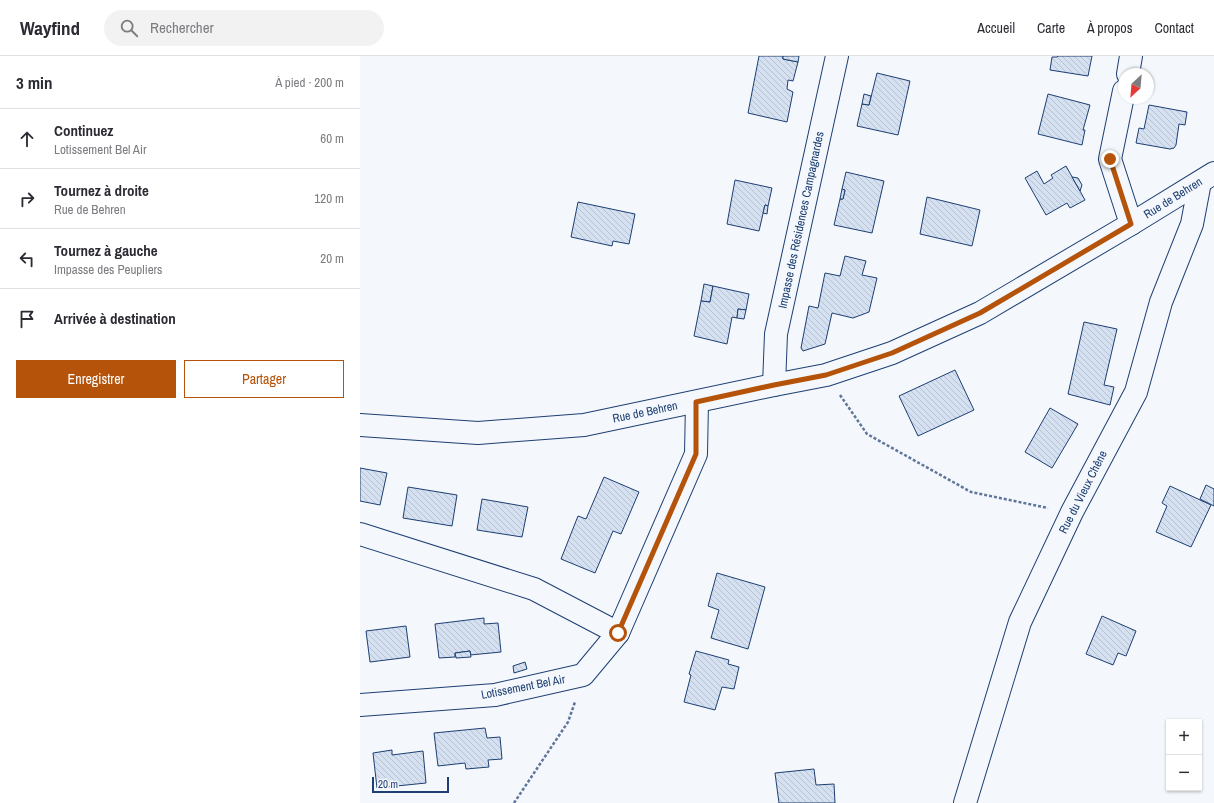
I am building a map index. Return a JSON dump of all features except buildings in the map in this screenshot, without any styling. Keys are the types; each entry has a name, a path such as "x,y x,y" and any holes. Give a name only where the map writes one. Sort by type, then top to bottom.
{"street":[{"name":"Impasse des Résidences Campagnardes","path":"774,385 776,334 837,56"},
{"path":"1129,68 1131,56"},
{"path":"1121,104 1110,159 1131,224"},
{"name":"Rue de Behren","path":"360,425 478,433 584,425 826,375 892,353 980,313 1131,224 1207,177"},
{"name":"Rue du Vieux Chêne","path":"965,803 1020,622 1072,512 1136,392 1160,302 1192,224 1207,177"},
{"path":"583,675 618,633 696,454 696,402"},
{"path":"360,534 534,589 618,633"},
{"name":"Lotissement Bel Air","path":"360,705 495,695 583,675"}],"path":[{"path":"826,375 867,434 971,492 1072,512"},
{"path":"514,803 568,722 583,675"}],"route":[{"path":"618,633 696,454 696,402 826,375 892,353 980,313 1131,224 1110,159"}]}
